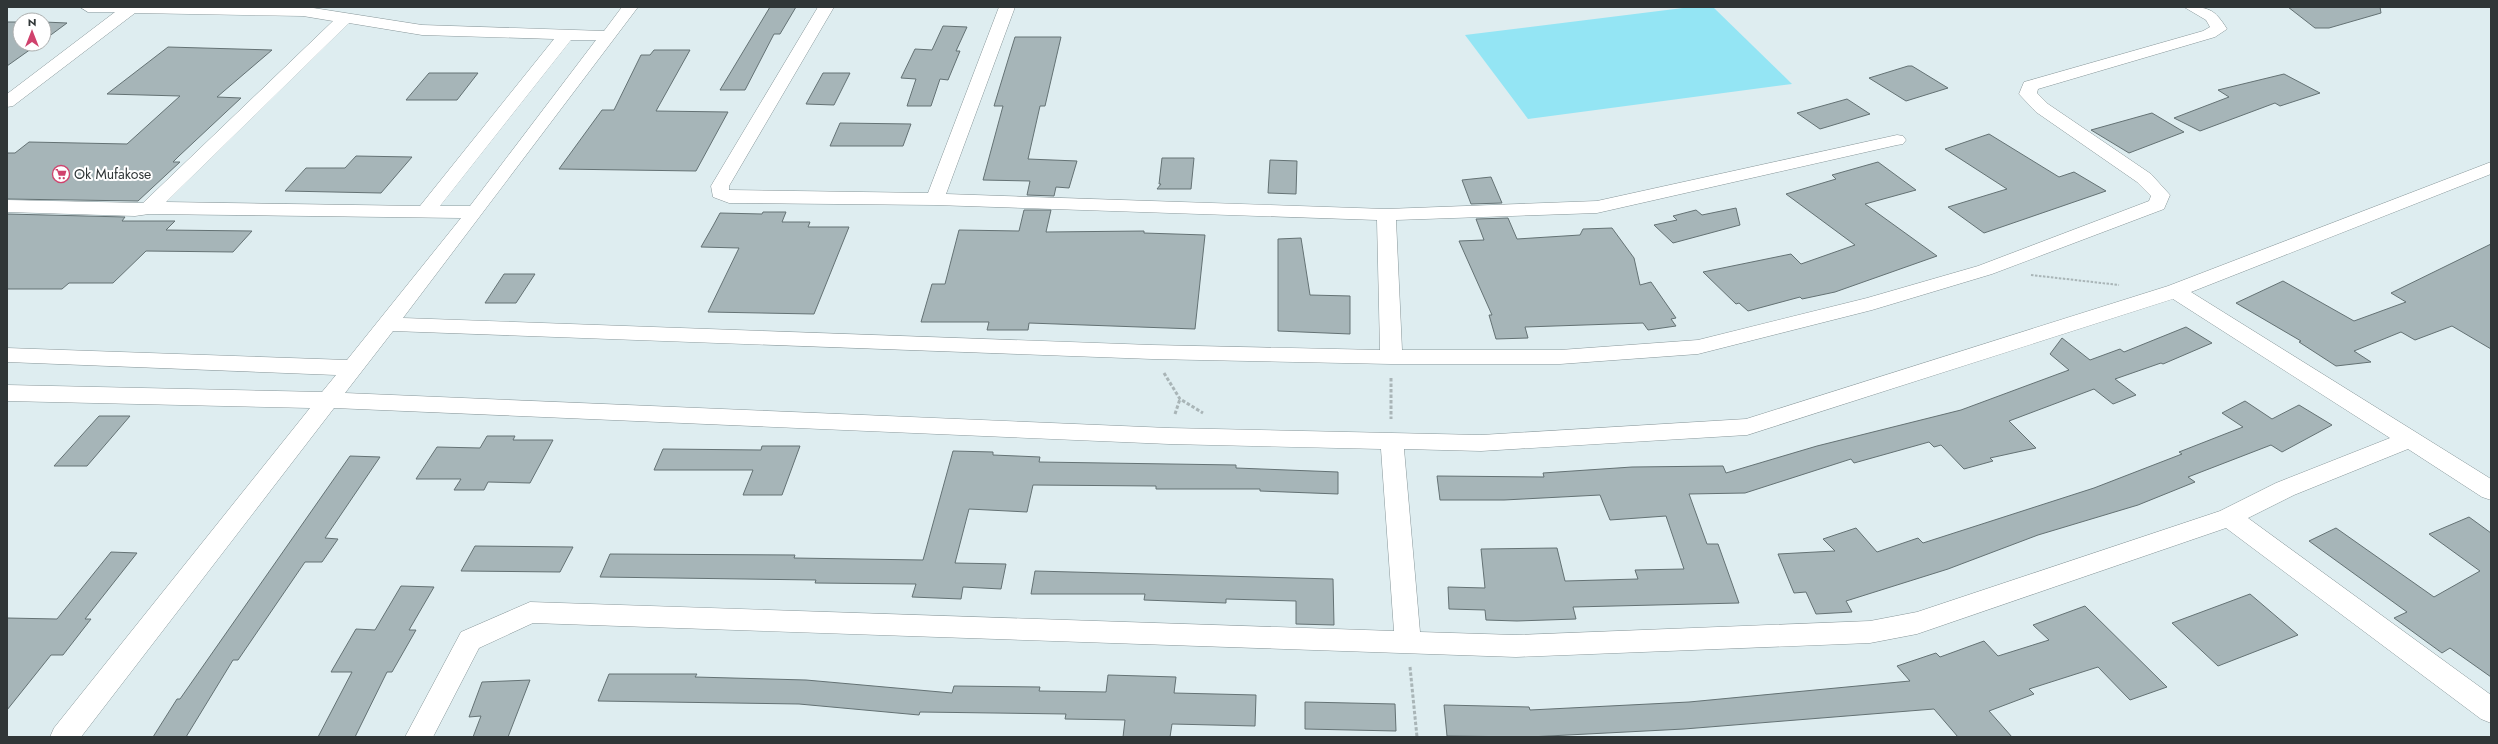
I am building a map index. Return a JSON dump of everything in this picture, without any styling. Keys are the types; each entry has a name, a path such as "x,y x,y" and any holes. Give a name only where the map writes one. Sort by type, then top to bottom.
{"street":[{"path":"88,7 303,11 422,30 565,36 608,36"},
{"path":"7,102 132,7"},
{"path":"149,208 345,18 364,7"},
{"path":"64,737 475,212 630,7"},
{"path":"826,7 720,186 720,193 729,197 935,199 1386,215 1597,207 1897,140"},
{"path":"935,199 1007,7"},
{"path":"387,324 1152,352 1391,358 1560,358 1698,347 1872,304 1985,270 2157,205 2162,195 2144,178 2042,108 2028,94 2030,86 2209,34 2219,29 2212,17 2192,7"},
{"path":"426,211 565,36"},
{"path":"7,393 200,399 328,400 1161,436 1481,443 1747,427 2175,291 2491,168"},
{"path":"7,206 135,210 149,208 475,212"},
{"path":"1386,215 1391,358"},
{"path":"2175,291 2491,492"},
{"path":"7,355 353,368"},
{"path":"419,737 470,640 530,612 1516,646 1870,632 1917,623 2229,517 2285,489 2411,440"},
{"path":"1392,441 1408,642"},
{"path":"2229,517 2491,711"}],"path":[{"path":"1985,270 2120,285"},
{"path":"1152,352 1180,399 1205,414"},
{"path":"1391,358 1392,441"},
{"path":"1408,642 1417,737"}],"shaded area":[{"path":"1691,7 1713,7 1792,84 1528,119 1465,35"}],"building":[{"path":"770,7 796,7 780,34 774,34 745,90 720,90"},
{"path":"2288,7 2380,7 2381,13 2329,28 2315,28"},
{"path":"7,22 12,22 12,52 27,52 7,66"},
{"path":"52,22 67,23 52,34"},
{"path":"943,26 967,27 956,51 960,51 948,80 940,79 931,106 907,106 916,79 901,78 915,49 932,50"},
{"path":"1015,37 1061,37 1045,106 1040,106 1028,159 1077,161 1069,188 1056,187 1054,196 1027,195 1030,181 983,180 1003,106 994,106"},
{"path":"168,47 272,50 217,97 241,98 173,162 180,162 138,201 7,199 7,153 15,153 29,142 127,144 180,96 107,94"},
{"path":"654,50 690,50 656,111 728,112 696,171 559,169 602,110 614,110 641,55 650,55"},
{"path":"1912,66 1948,88 1906,101 1869,78"},
{"path":"429,73 478,73 457,100 406,100"},
{"path":"823,73 850,73 834,105 806,104"},
{"path":"2284,74 2320,93 2280,106 2275,103 2200,131 2174,118 2229,97 2218,90"},
{"path":"1847,99 1870,114 1820,129 1797,113"},
{"path":"2152,113 2184,132 2129,153 2091,130"},
{"path":"840,123 911,124 903,146 830,146"},
{"path":"1989,134 2059,177 2074,172 2106,191 1984,233 1948,207 2007,189 1945,149"},
{"path":"356,156 412,157 381,193 285,191 306,168 345,168"},
{"path":"1162,158 1194,158 1191,189 1157,189 1161,184 1159,184"},
{"path":"1270,160 1297,161 1296,194 1268,193"},
{"path":"1878,162 1916,190 1865,204 1937,256 1835,292 1802,299 1800,297 1748,311 1739,303 1736,304 1703,272 1791,254 1801,264 1855,245 1786,194 1836,179 1832,175"},
{"path":"1491,177 1502,203 1471,204 1462,180"},
{"path":"1736,208 1740,225 1673,243 1654,225 1677,220 1673,216 1696,210 1702,215"},
{"path":"1024,210 1051,210 1046,232 1144,231 1144,233 1205,235 1195,329 1029,323 1028,330 987,330 989,322 921,322 932,284 945,284 959,230 1019,231"},
{"path":"763,212 786,212 782,222 810,222 808,227 849,227 814,314 708,312 739,248 701,247 720,213 762,214"},
{"path":"7,214 125,217 122,221 175,221 166,230 252,231 233,252 146,251 113,283 69,283 62,289 7,289"},
{"path":"1508,218 1517,239 1580,235 1583,229 1612,228 1634,258 1640,285 1651,282 1676,318 1671,319 1676,326 1648,330 1643,323 1525,327 1528,338 1496,339 1489,315 1492,315 1459,241 1484,240 1476,219"},
{"path":"1301,238 1310,295 1350,296 1350,334 1278,331 1278,239"},
{"path":"2491,244 2491,349 2452,326 2415,340 2401,332 2354,351 2371,362 2336,366 2299,342 2301,341 2236,303 2283,281 2354,321 2406,302 2391,293"},
{"path":"504,274 535,274 516,303 485,303"},
{"path":"2186,327 2212,343 2163,364 2161,363 2115,379 2136,395 2113,404 2094,389 2009,421 2036,448 1990,458 1993,461 1964,469 1941,445 1934,447 1929,442 1854,463 1851,459 1745,493 1689,494 1707,544 1718,544 1739,603 1573,607 1576,619 1517,621 1486,620 1485,610 1449,609 1448,587 1485,588 1481,549 1557,548 1565,581 1638,579 1635,570 1684,569 1666,516 1610,520 1600,495 1504,500 1440,500 1437,476 1544,477 1543,473 1632,467 1723,466 1726,473 1817,446 1961,410 2069,370 2050,354 2062,338 2090,360 2120,349 2124,352"},
{"path":"2245,401 2272,419 2299,405 2332,425 2282,452 2271,445 2188,477 2195,482 2138,505 2038,535 1948,569 1846,601 1852,612 1816,614 1806,592 1794,593 1778,554 1835,551 1823,539 1856,528 1877,552 1918,538 1923,543 2094,488 2182,454 2179,452 2243,427 2222,413"},
{"path":"99,416 130,416 87,466 54,466"},
{"path":"487,436 515,436 513,440 553,440 530,483 488,482 484,490 454,490 461,479 416,479 437,447 480,448"},
{"path":"762,446 800,446 782,495 743,495 753,470 654,470 663,449 761,450"},
{"path":"953,451 993,452 993,455 1040,457 1039,462 1236,465 1236,468 1338,472 1338,494 1260,491 1260,489 1156,489 1156,486 1033,485 1027,512 969,509 955,563 1006,564 1001,589 963,587 961,599 912,597 916,584 815,583 816,580 600,577 610,554 795,555 794,558 923,560"},
{"path":"350,456 380,457 325,538 338,539 322,562 305,562 238,660 233,660 186,737 153,737 177,699 180,699"},
{"path":"2469,517 2491,533 2491,677 2450,648 2442,653 2394,618 2407,612 2309,541 2336,528 2434,597 2480,571 2429,534"},
{"path":"475,546 573,547 560,572 461,571"},
{"path":"111,552 137,553 85,619 91,619 63,655 51,655 7,710 7,618 57,619"},
{"path":"1035,571 1333,579 1334,625 1296,624 1296,601 1226,599 1226,603 1144,600 1145,594 1031,594"},
{"path":"401,586 434,587 409,630 416,630 392,672 387,672 355,737 318,737 352,672 331,672 356,629 375,630"},
{"path":"2250,594 2298,635 2218,666 2172,623"},
{"path":"2085,606 2167,687 2130,700 2098,667 2029,689 2034,694 1989,711 2012,737 1958,737 1934,709 1684,729 1529,737 1447,736 1444,705 1529,707 1530,710 1689,702 1910,681 1897,666 1936,653 1940,657 1984,641 1998,656 2049,640 2033,625"},
{"path":"609,674 697,674 695,677 806,680 952,693 954,686 1040,687 1039,691 1106,692 1108,675 1176,677 1174,693 1256,695 1255,726 1172,724 1170,737 1123,737 1125,720 1065,719 1066,714 920,712 919,715 799,704 598,701"},
{"path":"530,680 508,737 473,737 481,716 469,717 482,682"},
{"path":"1305,702 1395,704 1396,731 1305,729"}],"place":[{"name":"Ok Mufakose","path":"61,174"}]}
